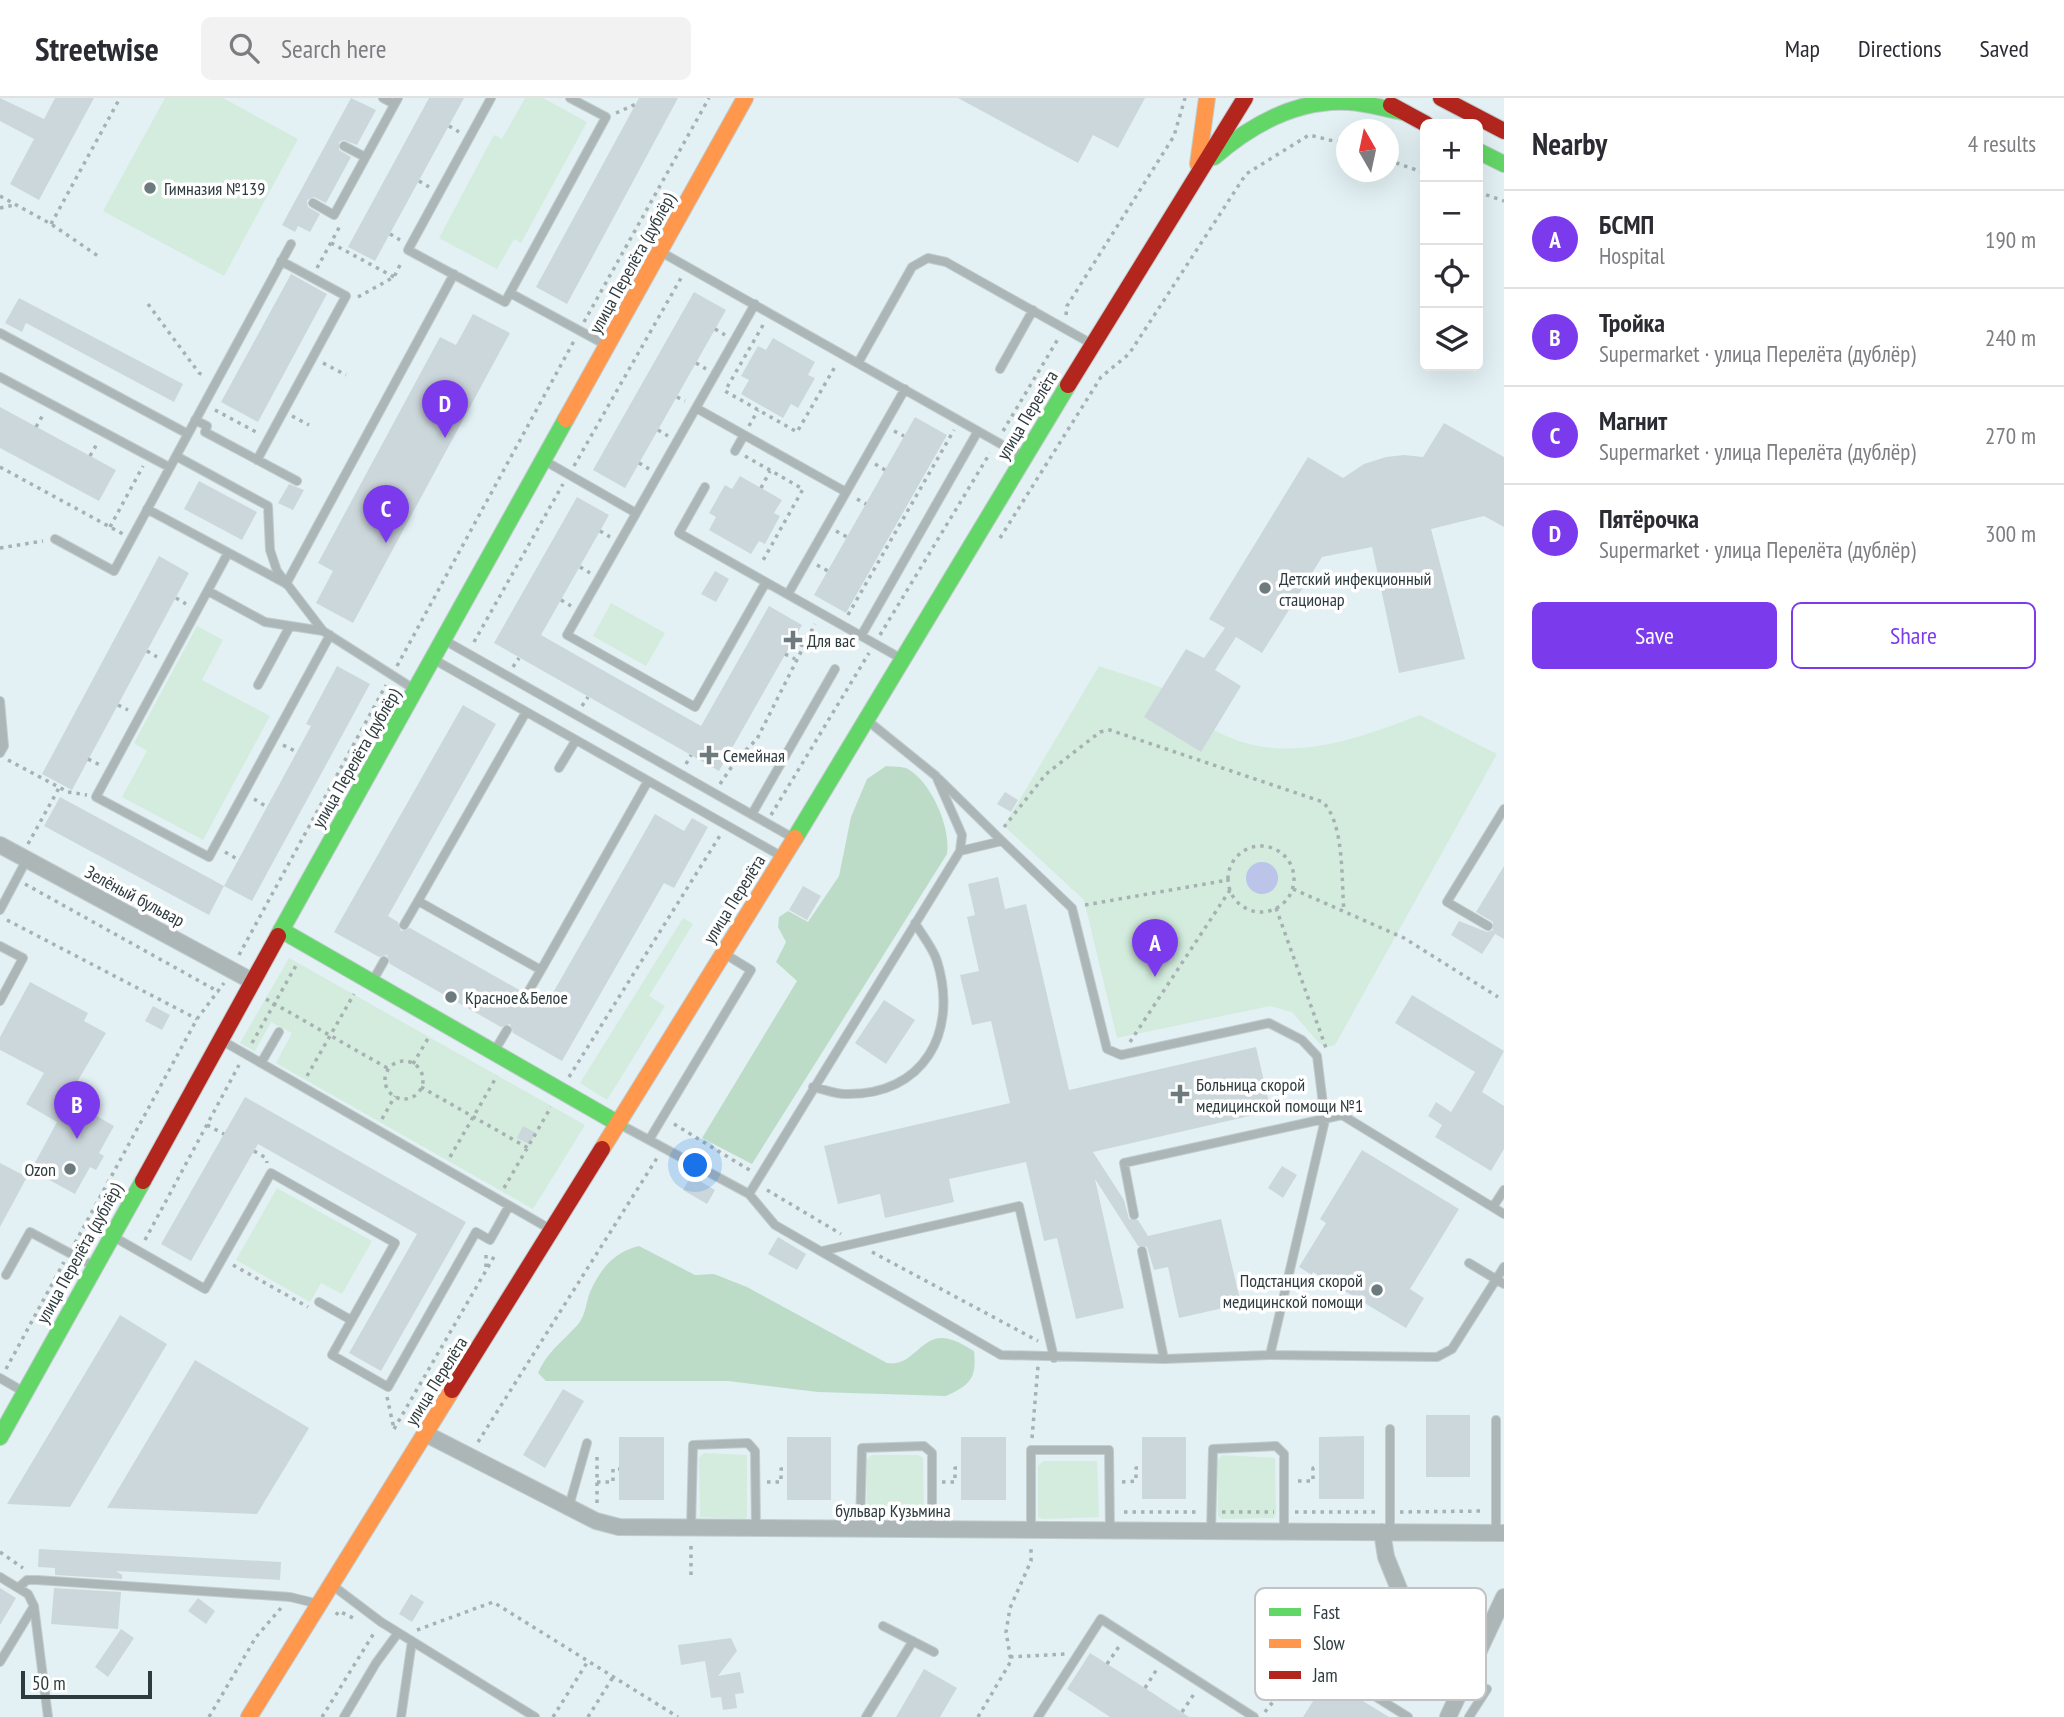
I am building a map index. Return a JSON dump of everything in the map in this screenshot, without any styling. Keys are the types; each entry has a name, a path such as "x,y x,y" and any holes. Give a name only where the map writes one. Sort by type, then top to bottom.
{"main road":[{"name":"улица Перелёта (дублёр)","path":"0,1437 745,98"},
{"path":"1194,179 1202,148 1208,98"},
{"name":"улица Перелёта","path":"249,1717 619,1124 867,720 1092,344 1245,98"},
{"path":"1378,98 1420,121"},
{"path":"1441,98 1498,128"},
{"path":"1459,98 1498,128"},
{"path":"1194,179 1217,155 1243,134 1302,105 1342,102 1404,112"},
{"path":"1483,152 1504,163"},
{"path":"281,930 619,1124"}],"street":[{"name":"Зелёный бульвар","path":"0,845 252,981"},
{"name":"бульвар Кузьмина","path":"426,1434 596,1521 619,1527 691,1534 756,1528 1500,1533"},
{"path":"1386,1532 1386,1557 1399,1588"},
{"path":"1486,1635 1504,1597"},
{"path":"1448,1717 1456,1700"}],"lane":[{"path":"313,203 334,215 396,101 383,98"},
{"path":"491,98 408,250 505,302 606,117 570,98"},
{"path":"344,146 365,157"},
{"path":"55,539 114,571 290,244"},
{"path":"661,251 1024,457"},
{"path":"858,363 912,267 928,258 946,262 1092,344"},
{"path":"257,460 346,296 281,261"},
{"path":"286,584 454,274"},
{"path":"510,293 608,346"},
{"path":"755,304 693,405 567,635 695,707 766,582"},
{"path":"1000,369 1033,310"},
{"path":"0,333 188,434"},
{"path":"0,377 169,467"},
{"path":"788,594 849,494 905,389"},
{"path":"693,405 849,494"},
{"path":"195,420 207,426 205,432 297,481"},
{"path":"862,636 978,431"},
{"path":"735,451 744,435"},
{"path":"176,456 268,506 270,550 286,584 327,633 416,691"},
{"path":"544,460 636,513"},
{"path":"705,487 679,533 902,659"},
{"path":"147,509 286,584"},
{"path":"228,553 96,797 209,858 327,633"},
{"path":"208,591 265,622 327,633"},
{"path":"258,685 290,626"},
{"path":"444,640 794,839"},
{"path":"433,659 783,857"},
{"path":"752,814 835,669"},
{"path":"0,701 4,746 0,754"},
{"path":"404,925 526,712"},
{"path":"867,720 936,776 1072,908 1107,1049 1121,1055 1269,1023 1302,1040 1317,1056 1325,1120 1270,1356"},
{"path":"559,768 576,740"},
{"path":"749,1194 960,851 962,835 936,776"},
{"path":"527,994 648,781"},
{"path":"1488,926 1447,902 1504,809"},
{"path":"960,851 999,839"},
{"path":"0,910 24,858"},
{"path":"418,901 541,970"},
{"path":"813,1087 844,1094 882,1090 919,1070 940,1038 944,1004 937,959 915,923"},
{"path":"0,946 23,958 0,1001"},
{"path":"649,1140 751,970 723,954"},
{"path":"368,980 384,961"},
{"path":"500,1056 506,1030"},
{"path":"261,1063 279,1032"},
{"path":"220,1040 552,1231"},
{"path":"1134,1215 1124,1163 1342,1115 1504,1214"},
{"path":"619,1124 749,1194 775,1225 1000,1355 1164,1359 1444,1355 1500,1281 1504,1267"},
{"path":"111,1235 205,1289 271,1173 395,1243 332,1355 388,1387 476,1232 490,1240 509,1206"},
{"path":"1493,1207 1504,1190"},
{"path":"822,1251 1019,1206 1054,1358"},
{"path":"6,1275 30,1232 94,1266"},
{"path":"1142,1251 1164,1359"},
{"path":"1469,1263 1500,1281"},
{"path":"319,1302 351,1320"},
{"path":"0,1379 24,1392"},
{"path":"1496,1420 1496,1511 1500,1533"},
{"path":"1386,1532 1390,1512 1390,1429"},
{"path":"569,1506 587,1443"},
{"path":"691,1534 693,1446 748,1443 755,1451 756,1528"},
{"path":"860,1529 862,1448 924,1446 932,1453 932,1530"},
{"path":"1031,1530 1031,1450 1109,1446 1110,1531"},
{"path":"1210,1531 1213,1449 1276,1446 1283,1454 1284,1532"},
{"path":"0,1577 29,1594 34,1606 48,1717"},
{"path":"18,1588 27,1580 290,1597 319,1605"},
{"path":"332,1585 381,1622 535,1717"},
{"path":"0,1662 34,1606"},
{"path":"1038,1717 1101,1619 1254,1717"},
{"path":"883,1626 934,1652"},
{"path":"344,1717 400,1634"},
{"path":"401,1717 412,1641"},
{"path":"866,1717 913,1642"},
{"path":"1381,1700 1408,1717"},
{"path":"1469,1717 1480,1700"}],"path":[{"path":"51,224 120,98"},
{"path":"396,668 709,98"},
{"path":"767,823 1065,329 1067,306 1174,136 1185,98"},
{"path":"606,117 636,104"},
{"path":"998,542 1101,377 1129,354 1246,174 1309,135 1336,142"},
{"path":"1399,164 1420,171"},
{"path":"1483,194 1504,201"},
{"path":"0,196 51,224 97,256"},
{"path":"0,208 16,205"},
{"path":"331,243 394,277"},
{"path":"346,296 357,298 394,277 408,250"},
{"path":"473,644 682,276"},
{"path":"148,304 199,373"},
{"path":"764,323 725,391 758,410 797,432 836,364"},
{"path":"715,329 727,336"},
{"path":"313,357 346,375"},
{"path":"696,363 708,370"},
{"path":"677,397 693,405"},
{"path":"204,404 268,439"},
{"path":"744,435 758,410"},
{"path":"284,411 309,425"},
{"path":"36,427 44,413"},
{"path":"847,617 956,425"},
{"path":"891,429 904,436"},
{"path":"658,430 670,437"},
{"path":"90,456 98,442"},
{"path":"735,451 803,489 755,575"},
{"path":"872,462 885,470"},
{"path":"639,463 651,470"},
{"path":"110,527 143,466"},
{"path":"0,467 131,538"},
{"path":"761,488 770,471"},
{"path":"849,494 866,504"},
{"path":"834,529 847,537"},
{"path":"600,531 612,538 605,550"},
{"path":"0,548 55,539"},
{"path":"814,563 828,570"},
{"path":"580,567 592,573 585,585"},
{"path":"568,616 579,596"},
{"path":"561,600 573,607"},
{"path":"720,784 737,759 757,739 795,659 821,613"},
{"path":"793,640 803,646"},
{"path":"785,654 795,659"},
{"path":"513,667 519,658"},
{"path":"0,1379 197,1019 219,992 387,684"},
{"path":"583,706 588,697"},
{"path":"999,839 1046,774 1100,732 1110,730 1324,803 1333,812 1337,826 1343,911"},
{"path":"0,754 59,788 96,797"},
{"path":"686,764 691,755"},
{"path":"24,858 59,788"},
{"path":"498,1199 561,1091 726,825"},
{"path":"1255,846 1266,846 1286,857 1293,866 1293,889 1287,901 1263,912 1249,910 1237,902 1228,880 1235,858 1255,846"},
{"path":"16,879 219,992"},
{"path":"1072,908 1228,880"},
{"path":"1293,889 1404,938 1498,997"},
{"path":"1121,1055 1230,890"},
{"path":"1276,908 1326,1047 1317,1056"},
{"path":"0,916 197,1019"},
{"path":"139,1251 307,945"},
{"path":"301,1087 330,1036 368,980"},
{"path":"252,981 265,999 389,1069"},
{"path":"413,1064 438,1020"},
{"path":"444,1168 473,1116 500,1056"},
{"path":"398,1062 413,1064 423,1076 421,1087 413,1096 395,1096 385,1081 389,1069 398,1062"},
{"path":"421,1087 528,1148"},
{"path":"376,1130 395,1096"},
{"path":"207,1125 224,1134"},
{"path":"481,1438 664,1148"},
{"path":"254,1151 266,1158 271,1173"},
{"path":"486,1238 486,1270"},
{"path":"387,1407 394,1429 495,1255"},
{"path":"222,1258 313,1310"},
{"path":"1032,1436 1038,1371"},
{"path":"587,1443 597,1443 597,1508"},
{"path":"940,1482 955,1482 956,1468 961,1468"},
{"path":"1120,1482 1136,1481 1136,1468 1142,1468"},
{"path":"1298,1481 1313,1481 1313,1468 1319,1468"},
{"path":"597,1482 613,1482 613,1469 619,1469"},
{"path":"765,1482 780,1482 780,1469 787,1469"},
{"path":"1390,1512 1496,1511"},
{"path":"978,1717 1010,1661 1006,1632 1010,1608 1031,1561 1031,1530"},
{"path":"691,1534 691,1575"},
{"path":"0,1552 22,1566 27,1580"},
{"path":"209,1717 256,1637 290,1597"},
{"path":"400,1634 493,1602 678,1717"},
{"path":"322,1717 381,1622"},
{"path":"1107,1664 1120,1645"},
{"path":"1009,1657 1059,1652 1077,1656"},
{"path":"553,1717 588,1661"},
{"path":"1145,1688 1157,1669"},
{"path":"588,1717 613,1676"},
{"path":"1182,1712 1195,1693"},
{"path":"1269,1706 1273,1700"}],"green space":[{"path":"165,98 223,98 298,139 224,276 103,211"},
{"path":"525,98 543,98 587,122 521,243 514,239 497,269 439,238 494,135 502,139"},
{"path":"611,603 665,633 646,666 593,636"},
{"path":"197,626 223,640 202,680 270,716 203,840 122,797 147,751 134,743"},
{"path":"1099,666 1167,690 1183,700 1209,727 1235,740 1261,746 1288,749 1341,741 1420,715 1497,754 1335,1045 1326,1047 1319,1043 1292,1012 1270,1006 1117,1038 1084,900 1004,826"},
{"path":"886,766 908,769 932,795 943,819 947,854 752,1164 702,1138 797,981 776,962 786,942 778,927 779,917 788,911 808,922 839,876 851,817 867,779"},
{"path":"683,918 693,924 649,996 665,1006 607,1100 580,1083"},
{"path":"289,958 585,1125 533,1209 276,1063 292,1033 271,1022 255,1051 240,1043"},
{"path":"277,1188 372,1241 342,1294 321,1283 310,1302 236,1260"},
{"path":"639,1246 695,1275 714,1274 747,1287 887,1363 904,1360 931,1340 939,1338 956,1341 974,1351 973,1374 966,1384 946,1396 818,1392 728,1381 546,1381 538,1373 542,1365 581,1319 590,1292 599,1276 615,1257"},
{"path":"704,1453 747,1455 745,1519 700,1517 699,1458"},
{"path":"872,1455 918,1455 923,1458 924,1514 921,1519 867,1517 866,1460"},
{"path":"1222,1455 1275,1458 1274,1518 1222,1519 1218,1516 1217,1461"},
{"path":"1043,1461 1097,1461 1099,1517 1038,1517 1038,1466"}],"water":[{"path":"1262,862 1273,867 1278,878 1273,889 1262,894 1251,889 1246,878 1251,867"}],"building":[{"path":"0,98 44,119 55,98 94,98 39,200 10,184 34,139 0,121"},
{"path":"351,98 376,110 357,145 344,140 339,142 339,150 351,157 326,203 314,197 307,200 308,207 320,214 310,232 298,226 295,232 282,225"},
{"path":"429,98 464,98 375,261 348,247"},
{"path":"639,98 678,98 567,304 536,287"},
{"path":"958,98 1145,98 1118,148 1093,135 1078,163"},
{"path":"291,274 327,294 258,422 221,402"},
{"path":"694,292 726,310 625,488 593,470"},
{"path":"19,298 183,384 174,402 26,323 22,332 5,323"},
{"path":"473,314 510,333 353,623 316,603 333,571 318,563 440,337 456,345"},
{"path":"773,338 815,362 808,375 815,378 798,408 791,404 783,418 741,394 749,380 741,376 758,346 766,350"},
{"path":"0,407 116,470 99,501 0,448"},
{"path":"915,417 947,435 846,613 814,595"},
{"name":"Детский инфекционный стационар","path":"1444,423 1504,457 1504,527 1484,516 1431,529 1465,659 1399,673 1372,547 1322,557 1262,653 1236,637 1215,670 1241,686 1201,752 1144,717 1186,649 1204,658 1225,628 1209,619 1308,457 1343,478 1364,464 1386,457 1423,457"},
{"path":"740,476 782,500 774,513 780,516 765,544 759,541 751,554 709,530 716,517 709,513 725,485 732,489"},
{"path":"199,481 257,512 242,540 184,509"},
{"path":"289,484 304,490 293,510 278,503"},
{"path":"577,497 609,515 541,635 701,726 769,606 802,625 719,771 494,643"},
{"path":"159,556 189,573 72,790 42,774"},
{"path":"715,571 729,579 716,602 701,594"},
{"path":"337,666 370,684 252,901 224,886 311,726 306,724"},
{"path":"463,705 496,724 388,916 398,922 401,931 410,928 521,991 524,1000 532,998 546,1005 655,814 684,831 692,818 708,827 674,888 664,883 562,1061 513,1033 510,1024 501,1027 390,964 387,955 379,957 334,932"},
{"path":"1005,792 1018,800 1011,812 997,804"},
{"path":"60,797 224,886 209,915 44,826"},
{"path":"1504,866 1504,939 1495,934 1482,954 1451,935 1459,921 1487,932 1493,930 1493,922 1476,912"},
{"name":"Больница скорой медицинской помощи №1","path":"998,877 1005,909 1026,904 1069,1090 1256,1047 1271,1111 1093,1152 1124,1200 1129,1219 1138,1220 1148,1236 1221,1219 1241,1304 1179,1318 1168,1267 1154,1270 1147,1247 1138,1246 1095,1179 1124,1308 1076,1319 1057,1238 1044,1241 1026,1162 949,1179 954,1202 885,1218 880,1194 838,1204 824,1146 1010,1103 991,1021 972,1025 960,975 979,971 967,917 975,915 968,884"},
{"path":"803,886 821,896 807,920 789,910"},
{"path":"30,982 88,1013 84,1021 106,1033 67,1099 114,1126 99,1153 104,1156 96,1170 90,1167 75,1194 31,1170 57,1122 26,1104 44,1073 0,1050 0,1037"},
{"path":"1412,995 1504,1051 1482,1092 1504,1106 1504,1149 1491,1171 1435,1137 1442,1125 1428,1116 1436,1102 1451,1112 1475,1072 1395,1023"},
{"path":"884,1000 915,1020 886,1064 855,1043"},
{"path":"153,1006 170,1015 162,1030 145,1021"},
{"path":"245,1097 466,1222 381,1371 349,1353 417,1234 258,1144 191,1261 161,1244"},
{"path":"523,1126 536,1133 529,1144 517,1138"},
{"path":"1362,1150 1459,1209 1410,1289 1424,1298 1406,1328 1313,1272 1312,1275 1299,1267 1326,1223 1320,1219"},
{"path":"0,1163 27,1177 0,1227"},
{"path":"1282,1166 1297,1175 1283,1198 1268,1188"},
{"path":"691,1176 715,1190 707,1204 683,1190"},
{"path":"778,1237 806,1254 797,1270 768,1254"},
{"path":"120,1315 167,1344 91,1472 70,1507 7,1504"},
{"path":"195,1360 309,1428 257,1514 107,1508"},
{"path":"563,1389 584,1401 545,1468 523,1455"},
{"path":"1426,1415 1470,1415 1470,1477 1426,1477"},
{"path":"1364,1436 1364,1499 1319,1499 1319,1437"},
{"path":"619,1437 664,1437 664,1500 619,1500"},
{"path":"787,1437 831,1437 831,1500 787,1500"},
{"path":"961,1437 1006,1437 1006,1500 961,1500"},
{"path":"1142,1437 1186,1437 1186,1499 1142,1499"},
{"path":"39,1549 281,1562 280,1580 116,1571 122,1575 122,1579 55,1575 55,1568 38,1567"},
{"path":"0,1588 16,1598 0,1625"},
{"path":"54,1588 121,1592 118,1629 51,1624"},
{"path":"411,1594 424,1602 412,1622 399,1614"},
{"path":"198,1598 215,1611 206,1624 188,1611"},
{"path":"121,1629 134,1638 108,1677 95,1667"},
{"path":"731,1638 737,1651 718,1676 740,1672 744,1693 735,1694 737,1708 723,1710 721,1697 711,1698 705,1661 681,1665 678,1645"},
{"path":"1090,1653 1189,1717 1110,1717 1067,1689"},
{"path":"924,1669 957,1688 940,1717 896,1717"},
{"path":"1314,1700 1361,1700 1389,1717 1303,1717"}],"traffic: fast":[{"path":"1214,157 1260,124 1293,109 1330,102 1349,102 1403,112"},
{"path":"1483,154 1504,164"},
{"path":"795,838 1068,385"},
{"path":"278,936 566,419"},
{"path":"281,930 619,1124"},
{"path":"0,1437 143,1181"}],"traffic: slow":[{"path":"566,419 745,98"},
{"path":"1198,164 1207,98"},
{"path":"602,1149 795,838"},
{"path":"249,1717 452,1390"}],"traffic: jam":[{"path":"1068,385 1245,98"},
{"path":"1441,98 1504,131"},
{"path":"1391,105 1420,121"},
{"path":"143,1181 278,936"},
{"path":"452,1390 602,1149"}],"place":[{"name":"Гимназия №139","path":"150,188"},
{"name":"Пятёрочка","path":"445,438"},
{"name":"Магнит","path":"386,543"},
{"name":"Детский инфекционный стационар","path":"1265,588"},
{"name":"Для вас","path":"793,640"},
{"name":"Семейная","path":"709,755"},
{"name":"БСМП","path":"1155,977"},
{"name":"Красное&Белое","path":"451,997"},
{"name":"Больница скорой медицинской помощи №1","path":"1180,1094"},
{"name":"Тройка","path":"77,1139"},
{"name":"Ozon","path":"70,1169"},
{"name":"Подстанция скорой медицинской помощи","path":"1377,1290"}]}
